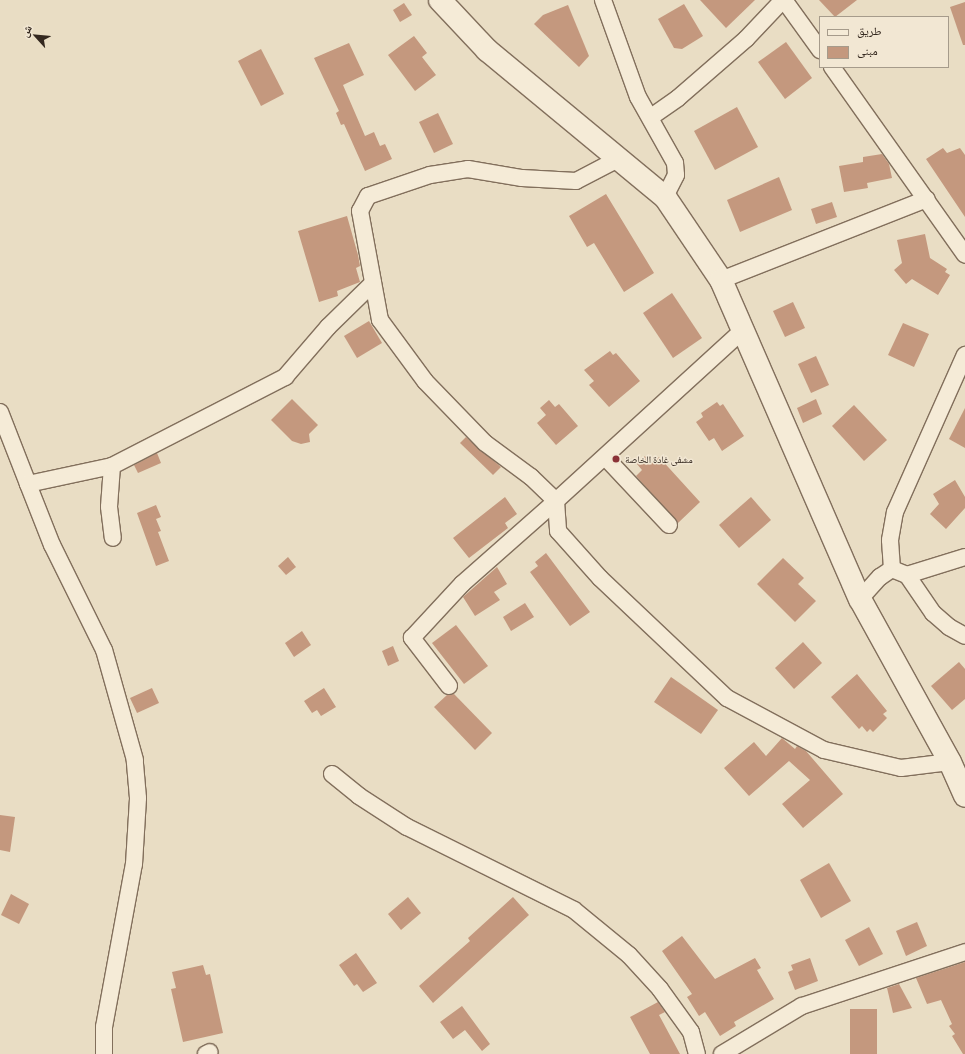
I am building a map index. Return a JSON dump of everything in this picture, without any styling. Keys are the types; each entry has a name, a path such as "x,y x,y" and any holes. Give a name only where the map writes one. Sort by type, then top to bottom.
{"main road":[{"path":"440,0 487,50 620,158 665,197 720,280 860,599 950,762 965,796"}],"street":[{"path":"603,0 638,97 651,117 675,163 676,175 665,197"},
{"path":"651,117 678,98 740,44 784,0 819,49"},
{"path":"833,68 927,199 965,255"},
{"path":"620,158 576,181 522,178 468,168 430,175 368,196 360,211 380,320 425,380 485,443 531,477 556,501 558,531 600,578 727,698 824,750 901,768 950,762"},
{"path":"720,280 927,199"},
{"path":"28,484 112,466 285,377 328,327 373,283"},
{"path":"449,686 412,638 462,584 606,458 742,331"},
{"path":"892,569 890,540 895,512 965,355"},
{"path":"0,412 52,545 104,650 135,760 138,798 134,864 104,1027 104,1054"},
{"path":"606,458 669,525"},
{"path":"112,466 108,507 113,538"},
{"path":"908,575 965,557"},
{"path":"860,599 880,577 892,569"},
{"path":"892,569 908,575 933,613 949,628 965,636"},
{"path":"332,774 359,796 407,827 574,910 629,955 660,989 691,1032 697,1054"},
{"path":"722,1054 802,1006 965,952"}],"building":[{"path":"700,0 755,0 726,28"},
{"path":"819,0 857,0 836,16 834,16"},
{"path":"965,2 965,45 963,45 950,7"},
{"path":"404,3 412,15 400,22 393,10"},
{"path":"684,4 703,36 682,49 674,48 658,19"},
{"path":"568,5 589,56 579,67 534,24 543,15"},
{"path":"414,36 427,53 422,57 436,75 415,91 388,55"},
{"path":"786,42 812,78 785,99 758,62"},
{"path":"349,43 364,75 343,85 365,136 374,132 380,146 385,144 392,159 365,171 344,124 341,125 336,113 339,111 314,58"},
{"path":"261,49 284,94 261,106 238,61"},
{"path":"737,107 758,147 715,170 694,131"},
{"path":"438,113 453,144 434,153 419,122"},
{"path":"943,148 947,153 960,148 965,155 965,217 926,159"},
{"path":"882,154 889,164 892,178 867,183 868,188 844,192 839,166 863,162 863,157"},
{"path":"779,177 792,210 740,232 727,200"},
{"path":"606,194 654,273 624,292 594,243 587,247 569,216"},
{"path":"832,202 837,217 816,224 811,209"},
{"path":"347,216 358,255 360,266 356,268 360,282 337,291 338,296 319,302 298,231"},
{"path":"925,234 930,258 947,269 945,272 950,275 938,295 912,279 906,284 894,270 902,263 897,240"},
{"path":"672,293 702,338 673,358 643,313"},
{"path":"793,302 805,328 785,337 773,311"},
{"path":"369,321 382,343 357,358 344,336"},
{"path":"903,323 929,334 914,367 888,355"},
{"path":"610,351 613,355 616,353 640,381 609,407 589,385 594,381 584,370"},
{"path":"816,356 829,385 811,393 798,364"},
{"path":"292,399 318,425 309,434 310,442 301,444 292,441 271,420"},
{"path":"816,399 822,414 803,423 797,408"},
{"path":"549,400 555,407 559,404 578,426 556,445 537,423 546,415 540,408"},
{"path":"717,402 720,406 723,404 744,436 722,451 714,438 709,441 696,422 703,417 701,413"},
{"path":"854,405 887,440 864,461 832,426"},
{"path":"965,408 965,448 949,439"},
{"path":"466,437 501,467 493,475 460,443"},
{"path":"157,453 161,463 138,473 134,465"},
{"path":"645,456 652,463 659,457 700,502 678,523 636,476 642,470 637,464"},
{"path":"955,480 965,497 965,508 946,529 930,514 939,504 933,494"},
{"path":"505,497 517,514 505,523 508,528 469,558 453,538"},
{"path":"751,497 771,520 739,548 719,525"},
{"path":"156,505 161,517 156,519 161,531 158,532 169,561 156,566 137,513"},
{"path":"546,553 590,612 570,626 530,572 538,566 535,562"},
{"path":"288,557 296,567 286,575 278,566"},
{"path":"783,558 804,578 798,584 816,601 795,622 757,584"},
{"path":"497,567 507,584 494,592 500,600 475,616 463,597"},
{"path":"525,603 534,617 511,631 503,617"},
{"path":"456,625 488,666 464,684 432,643"},
{"path":"302,631 311,645 294,657 285,643"},
{"path":"803,642 822,663 794,689 775,668"},
{"path":"393,646 399,661 388,666 382,651"},
{"path":"959,662 965,669 965,699 952,710 931,686"},
{"path":"857,674 887,711 883,714 887,718 873,732 870,729 867,732 862,726 859,729 831,697"},
{"path":"671,677 718,710 701,734 654,702"},
{"path":"152,688 159,703 137,713 130,698"},
{"path":"324,688 336,707 321,716 317,710 312,713 304,701"},
{"path":"454,694 492,733 475,750 434,707 447,695"},
{"path":"782,738 795,749 797,746 806,751 843,794 803,828 782,804 810,780 789,761 749,796 724,768 754,742 766,756"},
{"path":"0,815 15,817 10,852 0,850"},
{"path":"829,863 851,901 821,918 800,880"},
{"path":"11,894 29,904 19,924 1,915"},
{"path":"408,897 421,913 401,930 388,914"},
{"path":"513,897 529,915 433,1003 419,986 470,941 468,938"},
{"path":"917,922 927,946 906,956 896,931"},
{"path":"869,927 883,954 859,966 845,940"},
{"path":"682,936 715,979 755,958 761,968 757,970 774,999 734,1022 736,1026 720,1036 705,1012 699,1016 687,997 692,994 662,951"},
{"path":"356,953 377,983 363,992 357,984 354,986 339,965"},
{"path":"810,958 818,981 795,990 788,972 793,970 791,965"},
{"path":"965,962 965,1054 963,1054 952,1036 955,1034 949,1026 952,1024 941,1000 927,1004 916,978"},
{"path":"203,965 206,975 210,974 223,1033 183,1042 171,989 176,988 172,972"},
{"path":"899,984 912,1008 893,1013 887,988"},
{"path":"658,1002 665,1012 659,1015 680,1054 650,1054 630,1017"},
{"path":"462,1006 490,1044 482,1051 465,1030 453,1039 440,1022"},
{"path":"850,1009 877,1009 877,1054 850,1054"}],"place":[{"name":"مشفى غادة الخاصة","path":"616,459"}]}
